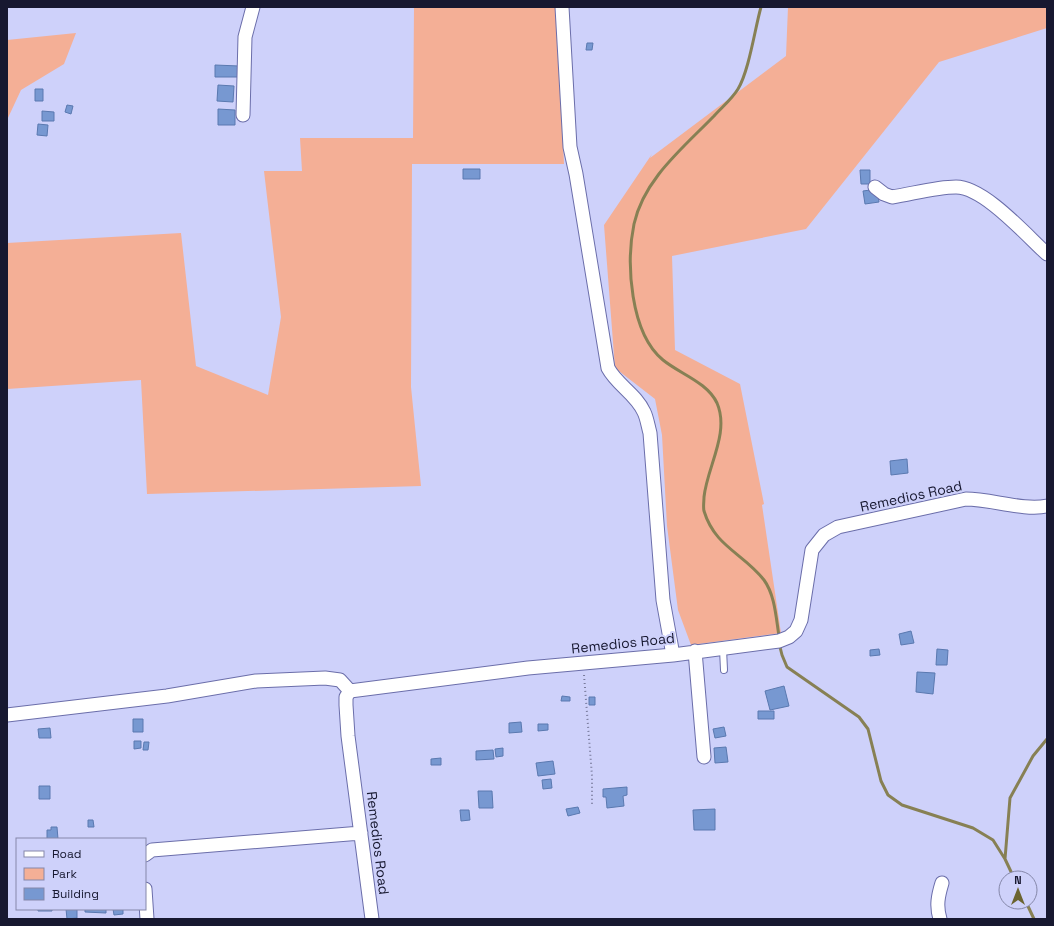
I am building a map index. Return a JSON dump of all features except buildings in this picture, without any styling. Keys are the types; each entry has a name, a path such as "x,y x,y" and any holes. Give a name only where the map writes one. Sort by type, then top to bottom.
{"street":[{"path":"243,115 245,37 253,7"},
{"path":"562,7 570,147 576,174 608,368 614,379 629,392 644,411 650,433 663,600 673,655"},
{"path":"875,187 884,194 892,197 957,187 973,191 986,198 1047,254"},
{"name":"Remedios Road","path":"372,919 348,736 346,697 350,692 528,668 673,655 779,641 789,637 796,631 801,620 812,550 824,535 838,527 966,499 983,499 1015,505 1047,506"},
{"path":"695,651 704,757"},
{"path":"7,715 167,696 256,681 325,678 340,680 350,692"},
{"path":"146,854 152,850 361,833"},
{"path":"940,919 938,912 938,896 942,883"},
{"path":"146,904 147,919"}],"lane":[{"path":"722,649 724,670"}],"path":[{"path":"584,664 592,776 592,804"}],"green space":[{"path":"414,7 557,7 564,164 412,164 411,387 421,486 147,494 141,380 7,389 7,243 181,233 196,366 268,395 281,317 264,171 302,171 300,138 413,138"},
{"path":"788,7 1047,7 1047,28 939,62 806,229 672,256 675,350 740,384 764,504 762,505 781,633 691,645 678,610 667,526 662,435 655,399 615,368 604,225 652,154 650,158 786,56"},
{"path":"76,33 64,64 21,90 7,120 7,40"}],"waterway":[{"path":"761,7 749,61 736,93 666,165 646,193 634,224 631,277 637,315 643,333 652,348 663,360 707,389 717,403 721,426 706,486 704,511 709,523 722,542 756,571 768,586 771,593 779,636"},
{"path":"780,647 787,667 859,717 868,729 881,781 888,795 902,805 973,828 993,840 1005,859"},
{"path":"1010,870 1005,859 1010,798 1033,756 1047,739"},
{"path":"1030,910 1034,919"}]}
